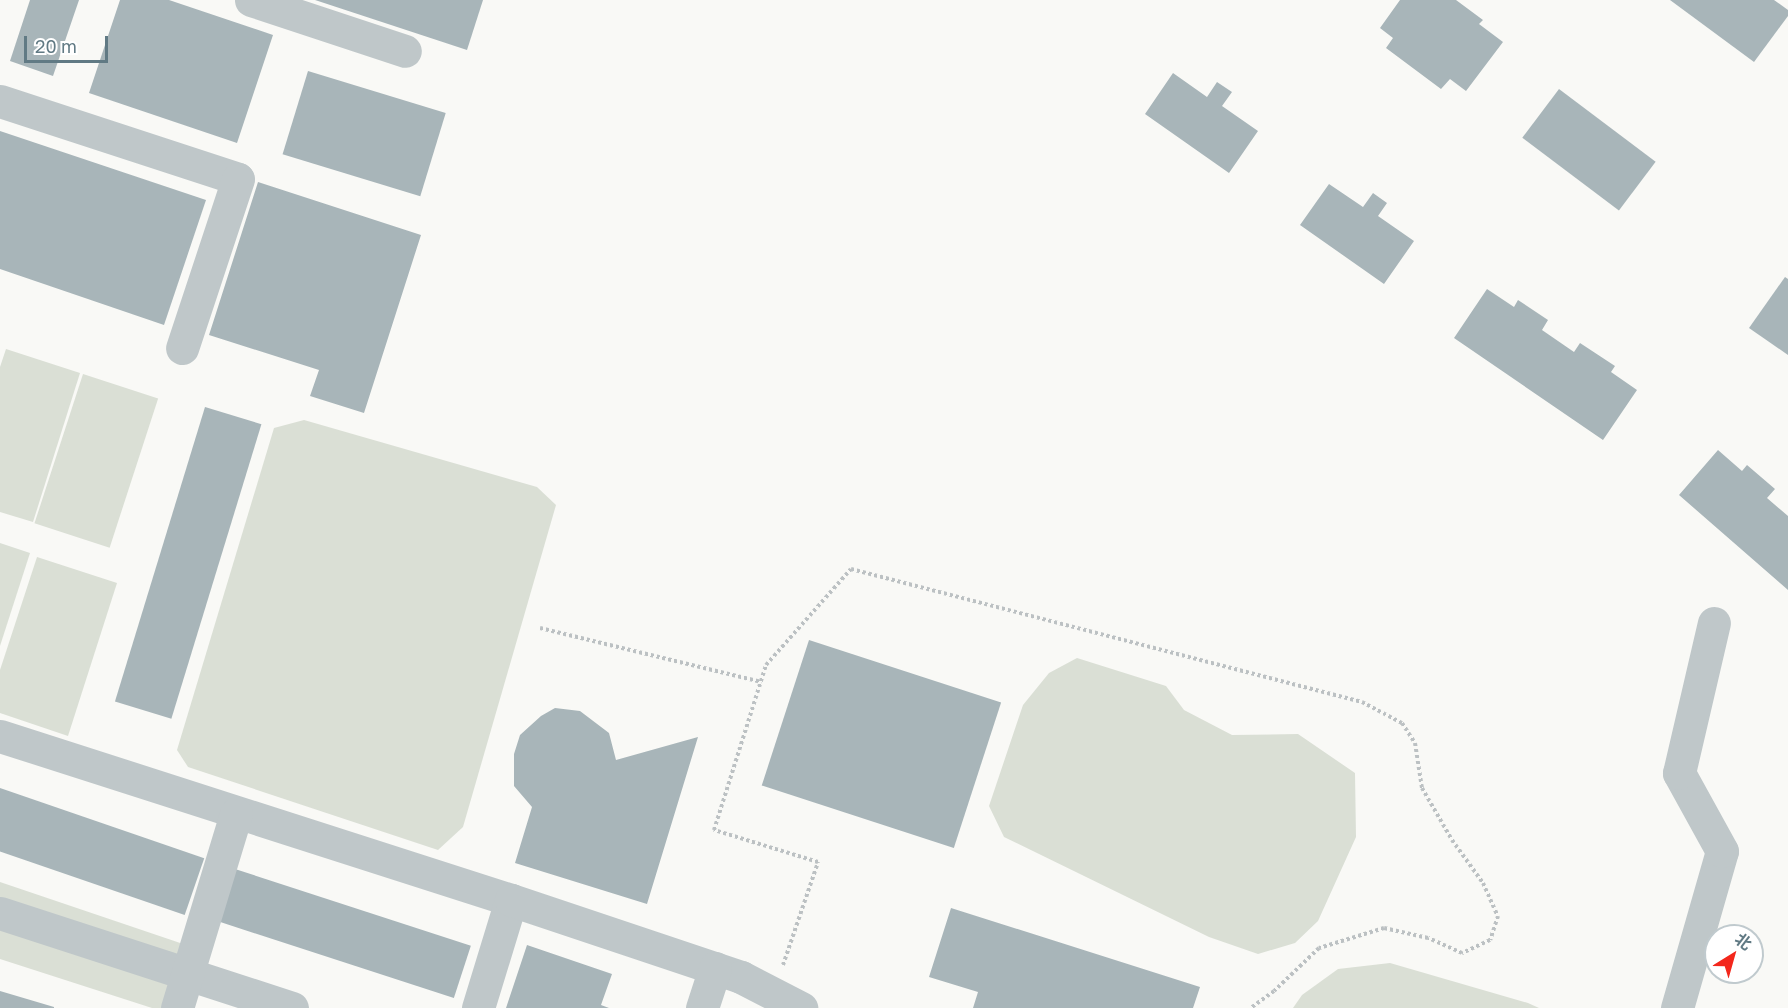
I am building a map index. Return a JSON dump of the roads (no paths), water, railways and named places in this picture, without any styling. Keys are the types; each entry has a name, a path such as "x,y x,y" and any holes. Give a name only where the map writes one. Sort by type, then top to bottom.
{"street":[{"path":"251,0 405,51"},
{"path":"0,101 238,179 182,348"},
{"path":"1677,1008 1722,851 1679,773 1714,623"},
{"path":"0,736 715,968 741,977 787,1001"},
{"path":"177,1008 236,814"},
{"path":"478,1008 511,900"},
{"path":"0,913 292,1008"},
{"path":"702,1008 715,968"}]}
